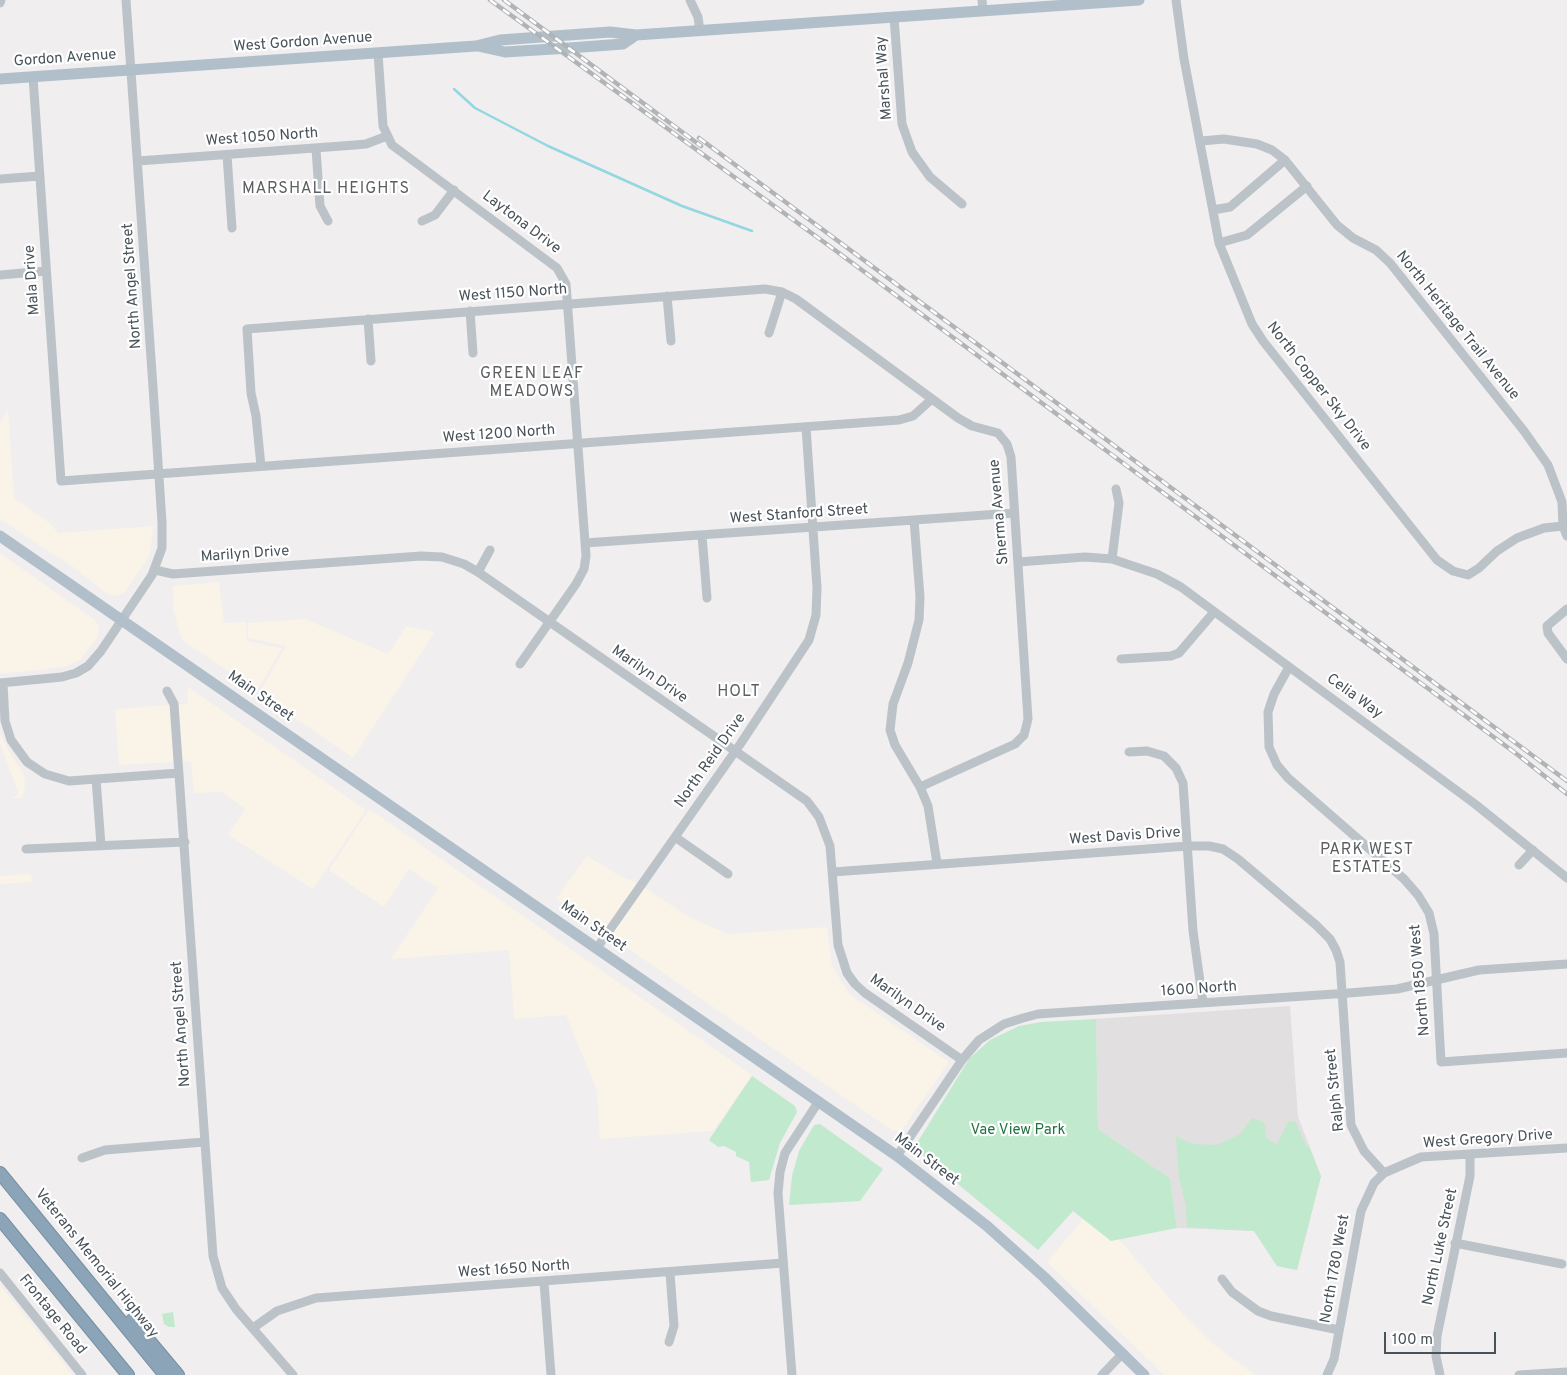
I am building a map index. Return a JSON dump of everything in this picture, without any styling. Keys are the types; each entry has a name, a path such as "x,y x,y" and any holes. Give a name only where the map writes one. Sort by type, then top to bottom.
{"highway":[{"name":"Veterans Memorial Highway","path":"0,1173 165,1375"},
{"path":"0,1219 128,1375"},
{"path":"49,1231 70,1247 178,1375"}],"main road":[{"name":"West Gordon Avenue","path":"132,70 476,46 500,40 610,32 636,35 894,17 982,6 1140,0"},
{"name":"Gordon Avenue","path":"0,79 132,70"},
{"name":"Main Street","path":"0,536 897,1156 987,1226 1077,1307 1144,1375"}],"street":[{"name":"North Angel Street","path":"2,683 58,678 83,670 97,657 155,570 162,541 126,0"},
{"path":"690,0 698,17 700,31"},
{"name":"North Copper Sky Drive","path":"1176,0 1184,59 1219,243 1252,324 1262,341 1437,560 1453,571 1468,575 1480,568 1497,551 1517,538 1544,528 1563,526"},
{"name":"Marshal Way","path":"894,17 902,124 912,152 930,177 962,204"},
{"path":"378,53 383,126 387,136"},
{"name":"Mala Drive","path":"33,77 61,481"},
{"name":"West 1050 North","path":"138,161 366,144 387,136"},
{"name":"Laytona Drive","path":"387,136 400,152 454,190 557,268 566,284 569,304 585,543 584,569 550,623 520,664"},
{"name":"North Heritage Trail Avenue","path":"1201,141 1224,139 1257,144 1272,150 1285,160 1337,225 1353,238 1376,250 1390,262 1524,431 1548,465 1562,502 1563,526 1567,536"},
{"path":"316,149 320,206 328,221"},
{"path":"227,155 232,228"},
{"path":"1213,210 1230,207 1285,160"},
{"path":"0,179 40,176"},
{"path":"1219,243 1247,235 1307,186"},
{"path":"422,221 435,215 454,190"},
{"path":"0,275 46,271"},
{"name":"West 1150 North","path":"261,466 256,416 251,393 247,329 765,289 782,292"},
{"path":"769,333 782,292"},
{"name":"Sherma Avenue","path":"782,292 796,299 932,400 972,426 998,433 1007,444 1010,457 1028,719 1024,735 1015,744 920,787"},
{"path":"667,296 671,341"},
{"path":"470,311 473,353"},
{"path":"368,319 370,360"},
{"name":"West 1200 North","path":"61,481 899,420 912,416 932,400"},
{"name":"North Reid Drive","path":"597,948 735,751 809,640 816,615 817,588 806,427"},
{"path":"1112,559 1119,503 1116,489"},
{"name":"West Stanford Street","path":"585,543 1014,513"},
{"path":"914,520 920,596 919,620 910,656 893,704 890,730 895,745 920,787 933,827 937,864"},
{"path":"702,535 707,598"},
{"path":"478,572 490,550"},
{"name":"Marilyn Drive","path":"155,570 173,574 421,556 442,557 464,564 478,572 808,801 826,831 830,846 838,945 841,958 855,984 962,1060"},
{"name":"Celia Way","path":"1018,562 1085,557 1112,559 1157,574 1181,587 1475,804 1567,878"},
{"path":"1567,610 1548,626 1548,633 1567,659"},
{"path":"1121,659 1171,656 1179,653 1214,612"},
{"name":"North 1850 West","path":"1289,667 1274,694 1268,712 1269,747 1277,765 1288,778 1404,879 1418,895 1428,913 1434,934 1441,1062 1567,1053"},
{"path":"2,683 5,721 11,740 27,762 45,774 69,781 180,773"},
{"name":"North Angel Street","path":"167,691 174,704 180,773 204,1142 216,1272 222,1288 236,1309 292,1375"},
{"path":"1129,752 1147,751 1164,756 1176,768 1183,783 1193,931 1203,1003"},
{"path":"96,779 101,845"},
{"path":"675,837 728,874"},
{"path":"26,849 40,850 101,845 185,842"},
{"name":"West Davis Drive","path":"832,872 1188,846 1209,846 1223,849 1238,859 1330,939 1340,962 1342,994"},
{"path":"1520,865 1533,850"},
{"name":"1600 North","path":"897,1156 962,1060 979,1040 991,1032 1023,1018 1038,1014 1397,989 1478,970 1567,964"},
{"name":"Ralph Street","path":"1342,994 1351,1125 1364,1151 1384,1173"},
{"path":"792,1375 778,1193 780,1172 785,1153 819,1101"},
{"path":"82,1158 105,1150 204,1142"},
{"name":"West Gregory Drive","path":"1384,1173 1422,1158 1567,1148"},
{"name":"North Luke Street","path":"1440,1375 1436,1356 1437,1336 1470,1176 1470,1154"},
{"name":"North 1780 West","path":"1327,1375 1334,1359 1361,1211 1374,1183 1384,1173"},
{"path":"1455,1243 1562,1264"},
{"name":"West 1650 North","path":"253,1328 277,1311 316,1298 783,1264"},
{"path":"670,1272 674,1326 670,1342"},
{"name":"Frontage Road","path":"0,1273 82,1375"},
{"path":"1222,1279 1232,1292 1258,1311 1271,1316 1339,1330"},
{"path":"544,1282 551,1375"},
{"path":"1102,1375 1123,1353"},
{"path":"1519,1375 1567,1372"}],"shaded area":[{"path":"8,410 14,498 51,524 58,533 154,526 149,557 124,593 115,596 107,594 76,569 0,519 0,422"},
{"path":"0,553 96,621 99,628 98,637 81,659 65,667 0,674"},
{"path":"219,582 224,623 246,622 247,641 282,648 257,691 182,640 173,609 173,586"},
{"path":"305,619 388,654 406,626 435,632 353,758 259,693 286,646 248,638 248,623"},
{"path":"188,687 366,810 313,889 228,835 245,809 222,792 194,793 191,761 119,765 115,709 187,704"},
{"path":"0,733 9,752 24,774 25,786 22,798 11,798 18,795 17,789 0,743"},
{"path":"369,809 752,1075 713,1131 600,1139 597,1091 566,1015 514,1019 509,950 391,959 438,888 409,869 384,907 329,870"},
{"path":"587,856 625,879 627,878 650,891 689,917 728,934 827,927 832,966 850,995 949,1062 901,1131 893,1131 556,899"},
{"path":"31,874 32,882 0,884 0,876"},
{"path":"1290,1006 1298,1117 1321,1176 1297,1270 1277,1266 1254,1231 1177,1228 1170,1178 1098,1129 1096,1019"},
{"path":"1083,1219 1111,1241 1118,1238 1184,1315 1212,1343 1255,1375 1164,1375 1047,1262"},
{"path":"0,1285 58,1357 72,1375 0,1375"}],"green space":[{"name":"Vae View Park","path":"1096,1019 1098,1129 1170,1178 1177,1228 1111,1241 1073,1211 1038,1250 914,1148 969,1059 990,1040 1019,1026 1041,1022"},
{"path":"752,1076 795,1106 797,1112 780,1143 769,1180 751,1182 749,1162 736,1156 736,1152 724,1146 718,1147 709,1140"},
{"path":"1252,1118 1263,1122 1266,1128 1265,1137 1277,1145 1288,1122 1295,1121 1307,1147 1309,1146 1321,1176 1297,1270 1277,1266 1254,1231 1187,1227 1186,1205 1179,1178 1176,1136 1192,1144 1217,1145 1240,1134"},
{"path":"820,1124 883,1169 860,1201 789,1205 792,1176 799,1151 814,1125"},
{"path":"173,1312 175,1327 169,1327 164,1324 162,1314"}],"waterway":[{"path":"454,89 475,108 548,146 682,206 752,231"}],"railway":[{"path":"490,0 828,245 1518,755 1567,794"},
{"path":"504,0 701,146"},
{"path":"699,138 1567,781"}],"district":[{"name":"MARSHALL HEIGHTS","path":"326,190"},
{"name":"GREEN LEAF MEADOWS","path":"532,384"},
{"name":"HOLT","path":"739,693"},
{"name":"PARK WEST ESTATES","path":"1367,860"}]}
